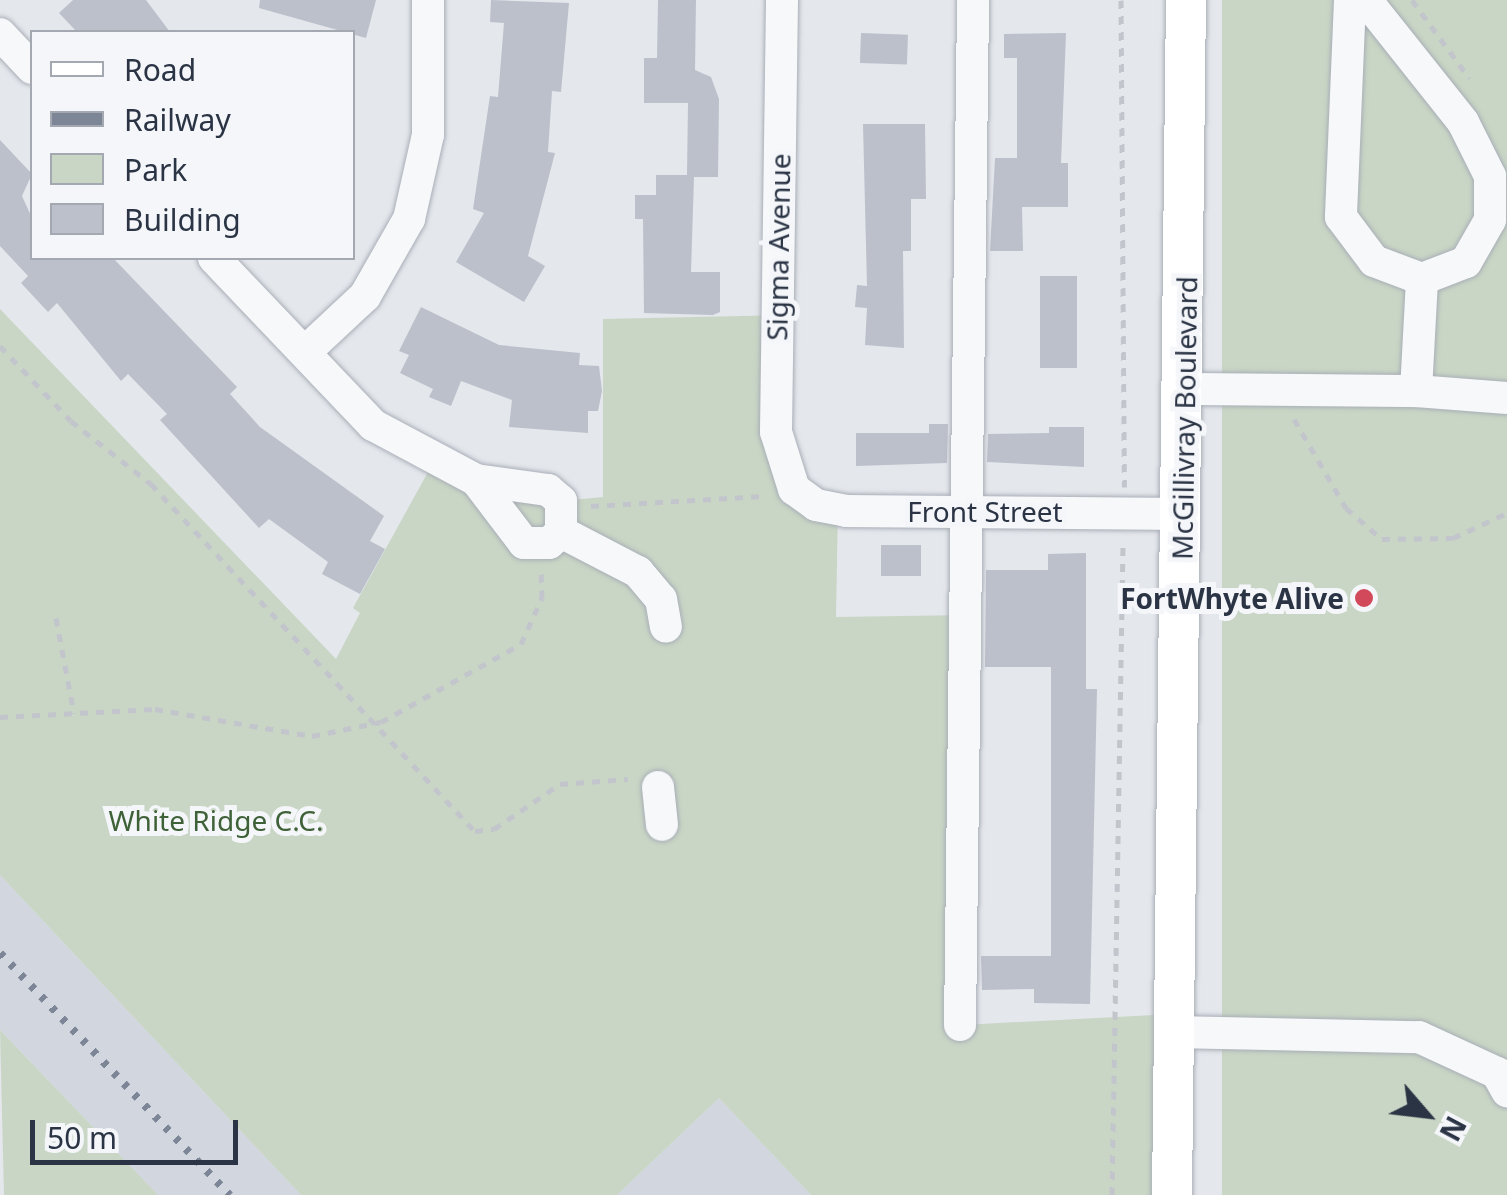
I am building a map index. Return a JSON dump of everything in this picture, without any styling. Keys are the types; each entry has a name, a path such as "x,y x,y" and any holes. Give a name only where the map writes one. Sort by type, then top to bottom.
{"main road":[{"name":"McGillivray Boulevard","path":"1172,1195 1185,389 1186,0"}],"street":[{"path":"305,352 366,296 409,219 428,134 428,0"},
{"name":"Sigma Avenue","path":"780,492 776,432 782,0"},
{"path":"960,1025 970,511 973,0"},
{"path":"1350,0 1341,217 1374,261 1422,280 1466,262 1490,220 1490,176 1464,122 1366,0"},
{"path":"0,34 30,66"},
{"path":"216,260 373,425 476,480 548,490 556,530"},
{"path":"1416,391 1422,280"},
{"path":"1185,389 1416,391 1507,398"},
{"path":"476,480 515,537 556,530 638,572 660,600 666,627"},
{"name":"Front Street","path":"780,492 846,511 1183,514"},
{"path":"643,783 662,825"},
{"path":"1174,1032 1420,1037 1497,1073 1507,1090"}],"path":[{"path":"1112,1195 1124,512 1122,0"},
{"path":"0,346 71,421 151,484 381,722 465,823 480,833 494,828 560,784 643,783"},
{"path":"1291,392 1303,440 1363,530 1382,539 1452,538 1507,513"},
{"path":"0,716 181,712 312,736 381,722 521,644 542,598 556,530 604,503 780,492"},
{"path":"56,618 74,713"}],"shaded area":[{"path":"0,875 301,1195 158,1195 0,1030"},
{"path":"719,1098 811,1195 617,1195"}],"green space":[{"name":"FortWhyte Alive","path":"1222,0 1507,0 1507,1195 1222,1195"},
{"name":"White Ridge C.C.","path":"0,309 336,659 360,613 353,608 433,463 561,501 603,497 603,319 784,315 783,503 838,505 836,617 968,615 961,1025 1174,1014 1172,1195 811,1195 719,1098 617,1195 301,1195 0,875"},
{"path":"0,1030 158,1195 4,1195"}],"building":[{"path":"73,0 146,0 168,30 75,30 59,13"},
{"path":"260,0 376,0 366,38 355,35 355,30 337,30 259,8"},
{"path":"491,0 569,3 561,92 552,91 548,152 555,153 528,256 545,266 524,302 456,262 484,213 473,209 490,96 498,97 504,23 490,22"},
{"path":"658,0 696,0 695,70 711,77 719,99 718,177 694,177 691,272 720,272 720,312 713,315 644,313 643,219 635,219 635,195 656,195 656,175 687,175 688,103 644,103 644,58 657,58"},
{"path":"861,33 908,35 907,65 860,63"},
{"path":"1066,33 1061,163 1068,163 1068,207 1022,207 1023,251 990,251 995,158 1017,158 1017,58 1004,58 1004,34"},
{"path":"863,124 925,124 926,199 911,199 911,251 903,251 904,348 865,345 867,308 855,307 857,285 867,286"},
{"path":"0,140 30,172 22,196 30,214 30,260 115,260 237,387 230,394 260,427 384,516 370,541 385,549 360,594 322,574 328,562 269,519 259,528 160,420 167,414 128,374 121,381 57,303 48,312 21,283 28,276 0,246"},
{"path":"1040,276 1077,276 1077,368 1040,368"},
{"path":"421,307 499,345 580,353 579,365 599,366 602,391 598,411 588,411 588,433 509,427 512,400 461,381 451,406 429,397 433,389 400,373 409,355 399,351"},
{"path":"929,424 948,424 947,463 856,466 856,433 929,433"},
{"path":"1049,427 1084,427 1084,467 987,462 988,434 1049,433"},
{"path":"881,545 921,545 921,576 881,576"},
{"path":"1086,553 1086,689 1097,689 1090,1004 1034,1003 1034,989 982,990 981,956 1051,956 1051,667 985,667 986,570 1048,570 1048,554"}],"railway":[{"path":"0,953 230,1195"}],"place":[{"name":"FortWhyte Alive","path":"1364,598"}]}
